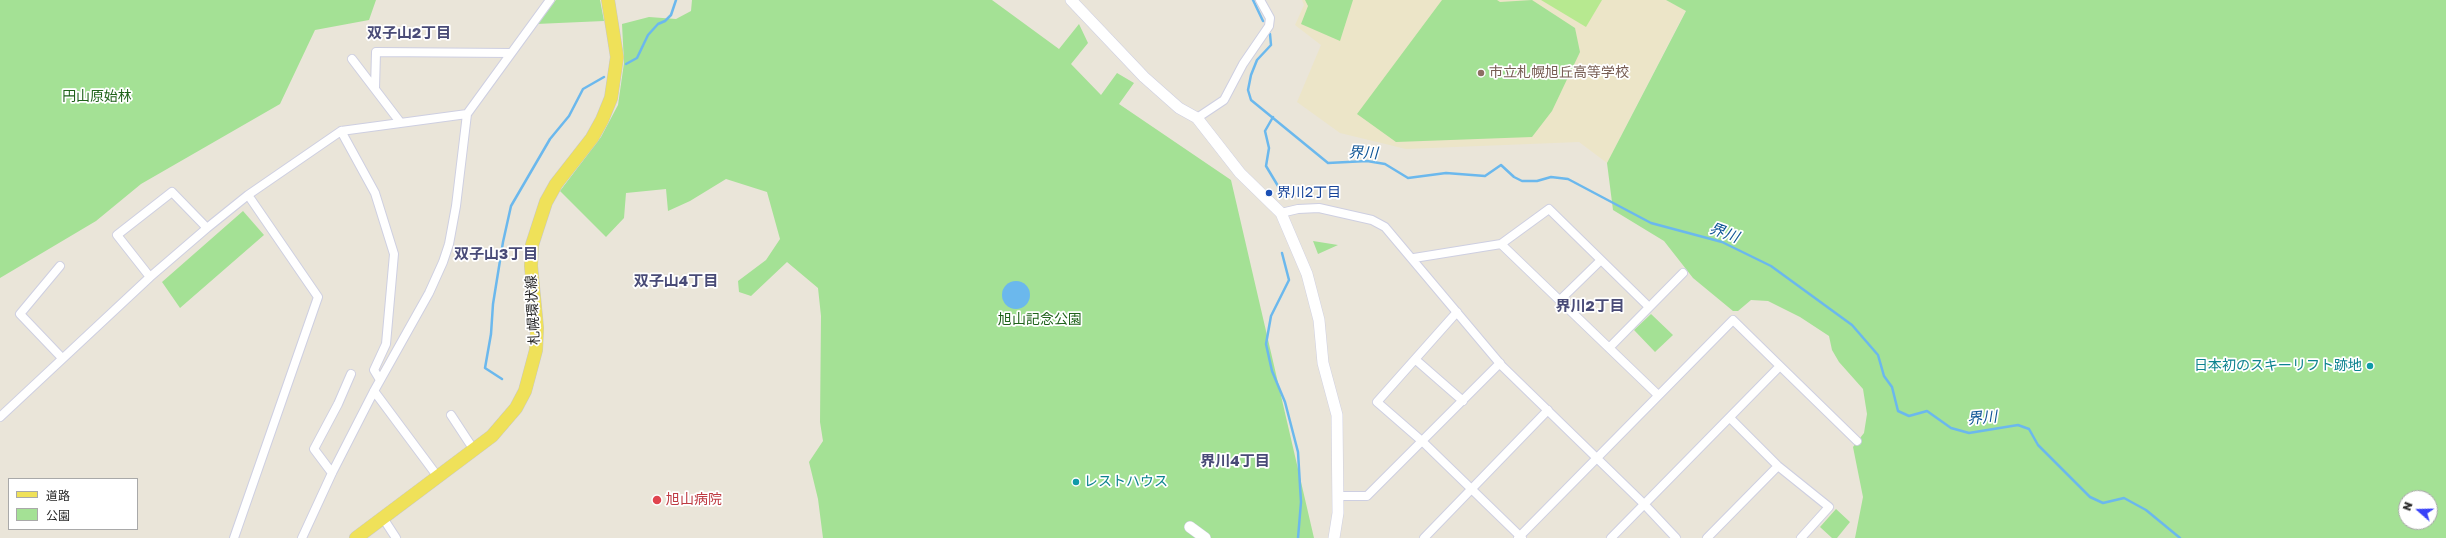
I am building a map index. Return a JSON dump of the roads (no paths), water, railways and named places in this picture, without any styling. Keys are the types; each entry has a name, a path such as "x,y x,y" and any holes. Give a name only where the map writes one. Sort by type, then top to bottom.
{"main road":[{"name":"札幌環状線","path":"356,538 474,450 504,424 516,408 532,371 537,328 531,266 532,245 546,202 556,184 592,138 602,120 611,98 616,57 608,0"}],"street":[{"path":"302,538 332,473 374,390 429,293 449,244 456,206 467,114 550,0"},
{"path":"1071,0 1144,78 1179,108 1197,118 1240,173 1281,213 1307,274 1319,320 1323,363 1337,415 1338,496 1334,538"},
{"path":"1197,118 1224,100 1243,64 1269,26 1270,18 1260,0"},
{"path":"374,89 376,52 510,53"},
{"path":"352,59 400,122"},
{"path":"0,414 150,276 207,228 248,195 341,131 467,114"},
{"path":"341,131 375,193 394,254 386,344 374,370 380,380"},
{"path":"150,276 117,235 172,192 207,228"},
{"path":"234,538 318,297 248,195"},
{"path":"1281,213 1298,209 1320,208 1372,220 1385,227 1414,258 1500,363 1644,504 1676,538"},
{"path":"1414,258 1501,244 1549,209 1650,307"},
{"path":"1501,244 1658,395"},
{"path":"1560,300 1601,260"},
{"path":"60,266 20,314 62,358"},
{"path":"1609,348 1683,273"},
{"path":"1457,312 1416,360 1377,402 1423,442 1473,489 1520,537 1733,320 1857,441"},
{"path":"1416,360 1463,401"},
{"path":"1338,496 1367,496 1423,442 1500,363"},
{"path":"1612,538 1780,366"},
{"path":"332,473 314,449 338,404 351,374"},
{"path":"374,390 438,477"},
{"path":"1424,538 1548,410"},
{"path":"451,415 474,450"},
{"path":"1730,418 1778,466 1829,507 1801,538"},
{"path":"1707,538 1778,466"},
{"path":"383,518 396,538"},
{"path":"1190,527 1205,538"}],"water":[{"path":"1016,281 1022,282 1026,285 1029,289 1029,301 1026,305 1022,308 1016,309 1010,308 1006,305 1003,301 1002,295 1003,289 1006,285 1010,282"}],"waterway":[{"path":"626,64 637,58 648,35 658,24 665,21 671,15 676,0"},
{"name":"界川","path":"1253,0 1263,21"},
{"name":"界川","path":"1270,34 1271,45 1257,60 1251,75 1248,90 1251,100 1328,163 1367,161 1385,164 1408,178 1446,173 1485,176 1501,165 1514,177 1522,181 1537,181 1551,177 1568,179 1651,223 1722,242 1771,266 1852,325 1878,355 1884,376 1892,387 1898,411 1909,416 1927,411 1951,428 1969,433 2018,425 2029,429 2038,445 2090,497 2103,503 2124,498 2146,510 2180,538"},
{"path":"502,379 485,368 491,334 493,304 503,242 511,206 550,139 569,116 583,89 604,77"},
{"path":"1273,117 1265,131 1269,148 1266,166 1284,196"},
{"path":"1282,253 1289,280 1271,316 1266,344 1272,371 1285,402 1298,452 1301,502 1298,538"}],"place":[{"name":"市立札幌旭丘高等学校","path":"1481,73"},
{"name":"界川2丁目","path":"1269,193"},
{"name":"日本初のスキーリフト跡地","path":"2370,366"},
{"name":"レストハウス","path":"1076,482"},
{"name":"旭山病院","path":"657,500"}],"district":[{"name":"双子山2丁目","path":"409,33"},
{"name":"双子山3丁目","path":"496,254"},
{"name":"双子山4丁目","path":"676,281"},
{"name":"界川2丁目","path":"1590,306"},
{"name":"界川4丁目","path":"1235,461"}],"park label":[{"name":"円山原始林","path":"97,97"},
{"name":"旭山記念公園","path":"1040,320"}]}
